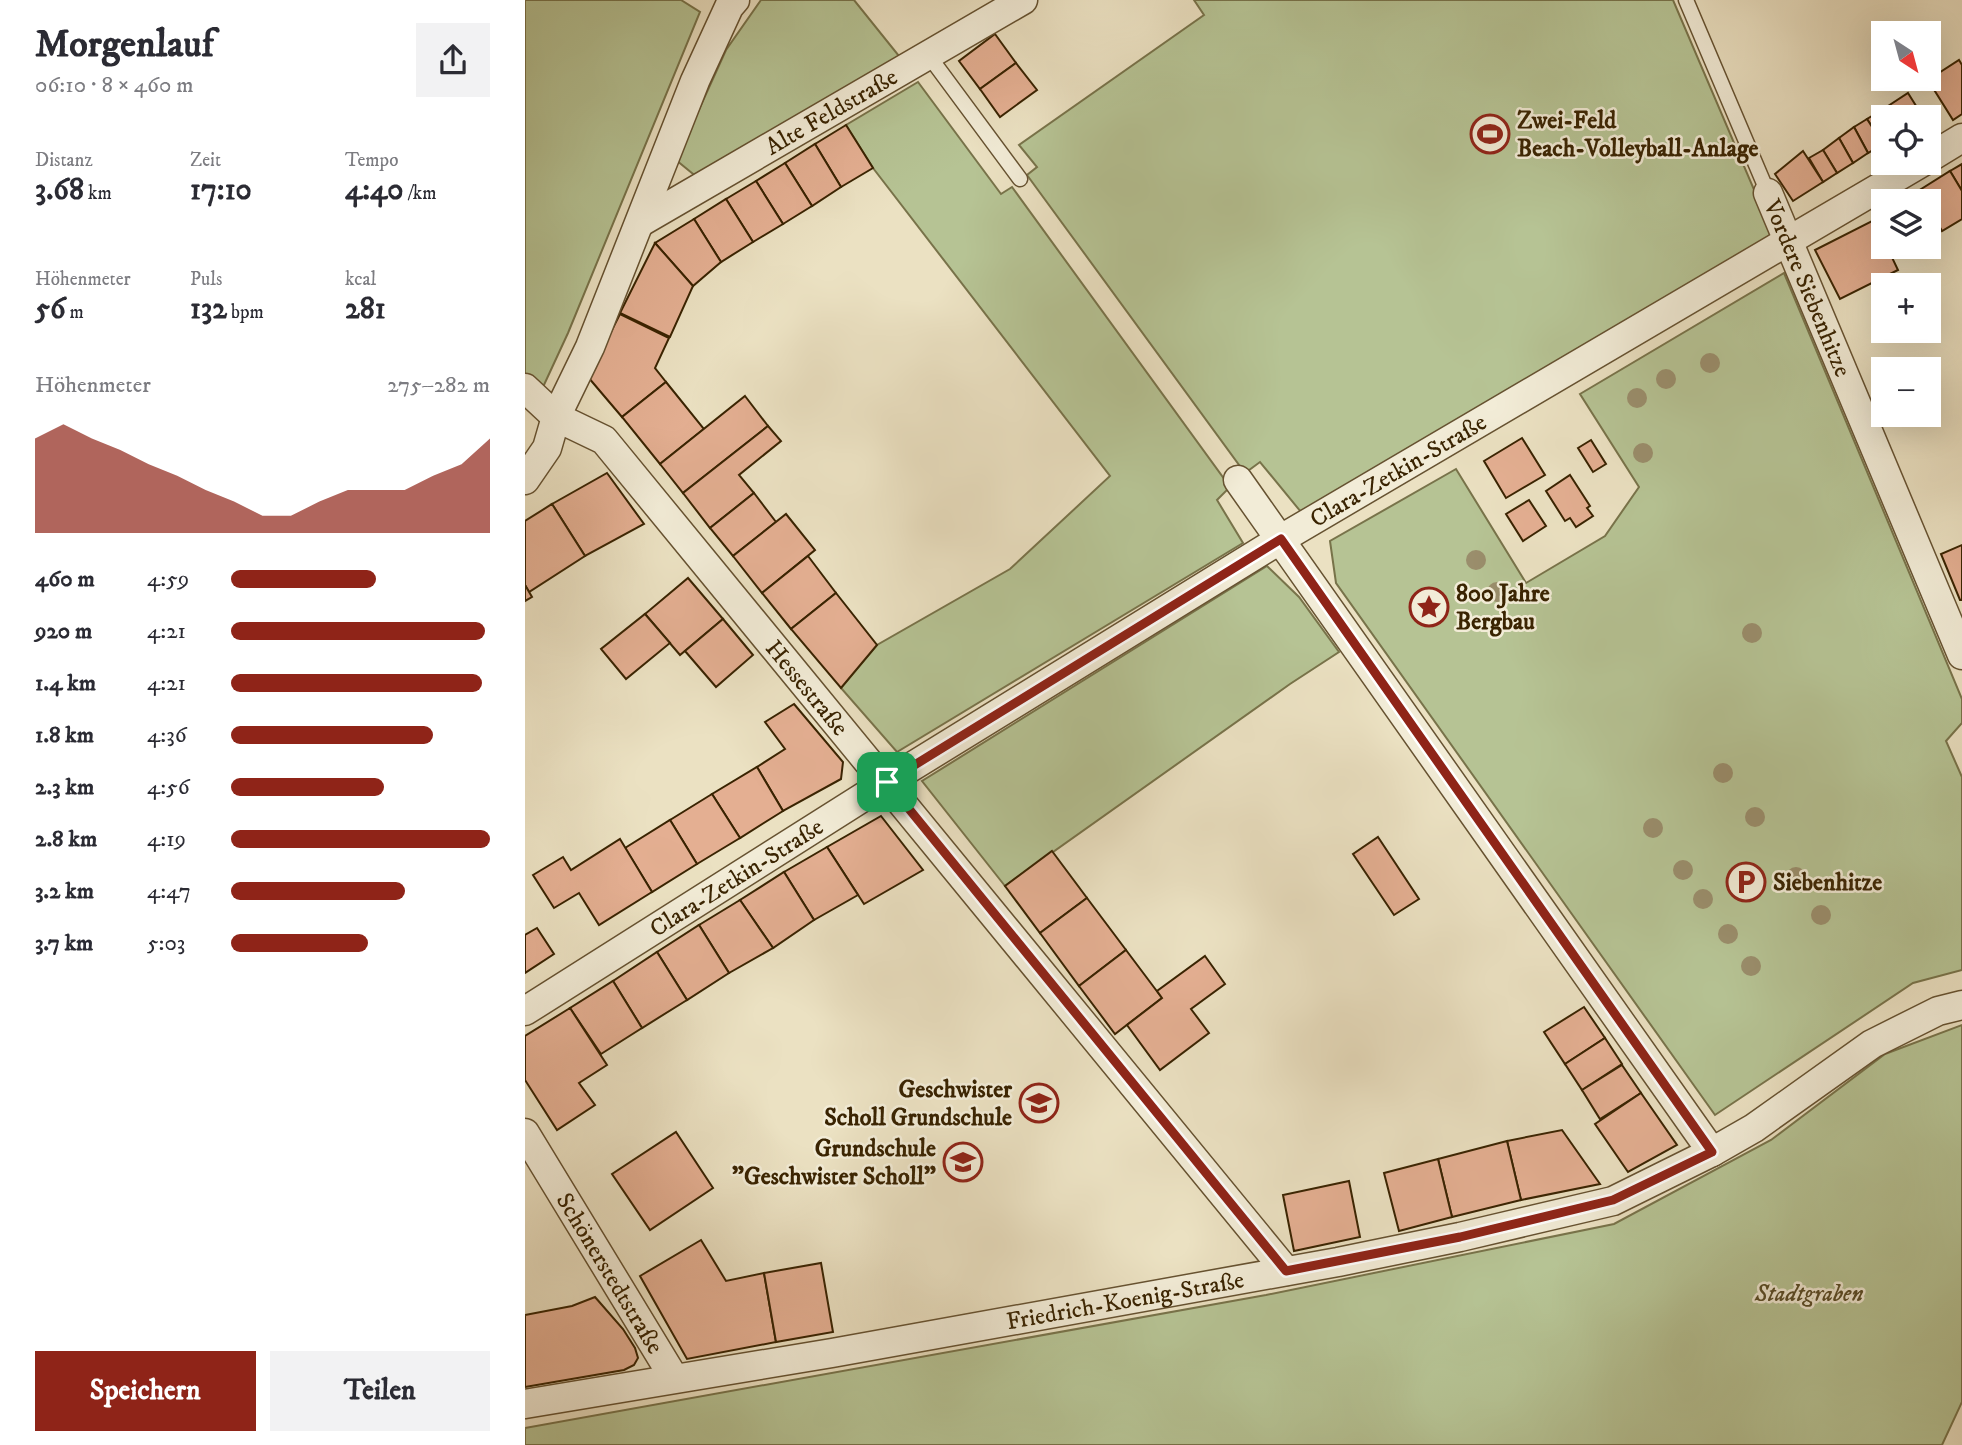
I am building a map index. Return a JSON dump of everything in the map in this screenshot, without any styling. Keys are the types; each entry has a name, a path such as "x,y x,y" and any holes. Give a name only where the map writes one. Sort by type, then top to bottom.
{"street":[{"path":"525,480 547,448 557,417 590,347 641,222 695,81 729,7 736,0"},
{"name":"Alte Feldstraße","path":"641,222 1023,0"},
{"path":"1941,151 1962,138"},
{"name":"Clara-Zetkin-Straße","path":"525,1011 887,782 1281,539 1901,175"},
{"name":"Vordere Siebenhitze","path":"1768,193 1962,655"},
{"name":"Hessestraße","path":"525,388 557,417 604,440 1286,1271"},
{"path":"1238,480 1712,1152"},
{"name":"Friedrich-Koenig-Straße","path":"525,1404 832,1353 1286,1271 1460,1237 1613,1200 1712,1152 1754,1128 1872,1044 1938,1012 1962,1005"},
{"name":"Schönerstedtstraße","path":"525,1133 674,1378"}],"lane":[{"name":"Vordere Siebenhitze","path":"1686,0 1768,193"},
{"path":"929,56 1020,179"}],"green space":[{"path":"525,0 681,0 700,12 568,333 537,400 525,388"},
{"path":"761,0 854,0 899,56 698,178 676,160 726,50"},
{"path":"1194,0 1673,0 1773,234 1301,512 1260,462 1245,473 1027,175 1037,167 1019,145 1204,15"},
{"path":"918,82 1001,194 1012,187 1230,487 1217,500 1243,543 897,752 841,688 877,645 1010,569 1110,476 873,168 846,125"},
{"path":"1784,273 1962,699 1962,723 1946,741 1962,777 1962,970 1913,983 1715,1115 1336,583 1330,541 1456,469 1526,583 1605,536 1639,487 1580,394"},
{"path":"1267,566 1299,597 1339,652 1005,886 922,781"},
{"name":"Stadtgraben","path":"1962,1025 1962,1402 1942,1445 525,1445 525,1428 1266,1295 1614,1224 1771,1140 1885,1054"}],"building":[{"path":"995,34 1016,63 980,89 959,61"},
{"path":"1959,60 1962,65 1962,114 1953,120 1935,91 1941,91 1941,72"},
{"path":"1016,63 1037,90 1000,117 980,89"},
{"path":"1908,93 1916,105 1890,105"},
{"path":"1867,119 1871,125 1871,151 1868,153 1854,127"},
{"path":"846,125 873,168 841,187 815,144"},
{"path":"1854,127 1868,153 1853,163 1839,138"},
{"path":"1839,138 1853,163 1837,173 1823,150"},
{"path":"815,144 841,187 812,206 785,163"},
{"path":"1823,150 1837,173 1823,182 1809,158"},
{"path":"1803,151 1823,182 1793,201 1775,174"},
{"path":"785,163 812,206 783,224 756,181"},
{"path":"1962,164 1962,191 1950,171"},
{"path":"1950,171 1962,191 1962,219 1942,231 1941,189 1921,189"},
{"path":"756,181 783,224 753,242 726,199"},
{"path":"726,199 753,242 721,262 694,219"},
{"path":"694,219 721,262 693,286 655,243"},
{"path":"1871,222 1871,259 1893,259 1898,270 1892,273 1871,273 1871,284 1840,299 1815,250"},
{"path":"655,243 693,286 670,337 620,313"},
{"path":"620,314 669,338 655,368 666,382 622,417 588,377"},
{"path":"666,382 704,429 660,464 622,417"},
{"path":"745,396 768,426 683,493 660,464"},
{"path":"768,426 781,441 739,475 754,493 710,528 683,493"},
{"path":"1522,438 1545,475 1506,498 1484,461"},
{"path":"1591,440 1606,464 1593,472 1578,448"},
{"path":"607,473 644,524 585,556 552,504"},
{"path":"1570,475 1590,506 1587,508 1593,516 1576,527 1570,518 1565,521 1546,491"},
{"path":"754,493 776,522 733,556 710,528"},
{"path":"1529,500 1546,526 1523,541 1506,514"},
{"path":"552,504 585,556 529,592 525,585 525,521"},
{"path":"786,514 815,550 762,593 733,556"},
{"path":"1962,545 1962,600 1960,600 1941,554"},
{"path":"808,556 836,593 791,629 762,593"},
{"path":"688,578 723,619 680,655 645,614"},
{"path":"525,585 532,597 525,601"},
{"path":"836,593 877,645 841,688 791,629"},
{"path":"645,614 670,643 626,679 601,649"},
{"path":"723,619 753,655 716,687 685,651"},
{"path":"794,704 843,762 841,779 783,811 757,767 785,749 765,722"},
{"path":"757,767 783,811 740,838 712,794"},
{"path":"712,794 740,838 697,864 670,820"},
{"path":"881,816 923,870 864,904 827,847"},
{"path":"670,820 697,864 652,892 625,848"},
{"path":"1378,837 1419,899 1394,915 1353,854"},
{"path":"620,839 652,892 599,925 579,893 554,908 533,875 563,857 571,870"},
{"path":"827,847 858,895 814,920 784,872"},
{"path":"1052,851 1087,898 1040,933 1005,886"},
{"path":"784,872 814,920 773,948 740,900"},
{"path":"1087,898 1126,950 1079,986 1040,933"},
{"path":"740,900 773,948 729,973 699,925"},
{"path":"699,925 729,973 687,1000 657,952"},
{"path":"537,928 554,954 525,973 525,935"},
{"path":"1126,950 1162,998 1115,1034 1079,986"},
{"path":"657,952 687,1000 642,1028 613,981"},
{"path":"1205,956 1225,984 1191,1009 1209,1033 1160,1070 1127,1025 1162,998 1157,991"},
{"path":"613,981 642,1028 601,1054 570,1008"},
{"path":"1584,1007 1605,1038 1565,1064 1544,1032"},
{"path":"570,1008 607,1065 579,1083 595,1105 557,1130 525,1080 525,1036"},
{"path":"1605,1038 1622,1064 1582,1090 1565,1064"},
{"path":"1622,1065 1641,1093 1600,1119 1582,1090"},
{"path":"1641,1093 1677,1145 1628,1172 1595,1124"},
{"path":"1562,1130 1600,1184 1521,1200 1507,1141"},
{"path":"676,1132 713,1188 650,1230 612,1174"},
{"path":"1507,1141 1521,1200 1452,1217 1438,1159"},
{"path":"1438,1159 1452,1217 1399,1231 1384,1173"},
{"path":"1349,1181 1360,1237 1294,1251 1283,1195"},
{"path":"701,1240 726,1281 764,1273 776,1342 687,1359 640,1276"},
{"path":"821,1263 833,1332 776,1342 764,1273"},
{"path":"595,1297 623,1329 635,1348 638,1358 634,1365 624,1370 525,1387 525,1315 572,1306"}],"place":[{"name":"Zwei-Feld Beach-Volleyball-Anlage","path":"1490,134"},
{"name":"800 Jahre Bergbau","path":"1429,607"},
{"name":"Siebenhitze","path":"1746,882"},
{"name":"Geschwister Scholl Grundschule","path":"1039,1103"},
{"name":"Grundschule \"Geschwister Scholl\"","path":"963,1162"}],"route":[{"path":"1281,539 1712,1152 1613,1200 1460,1237 1286,1271 887,782 1281,539"}]}
